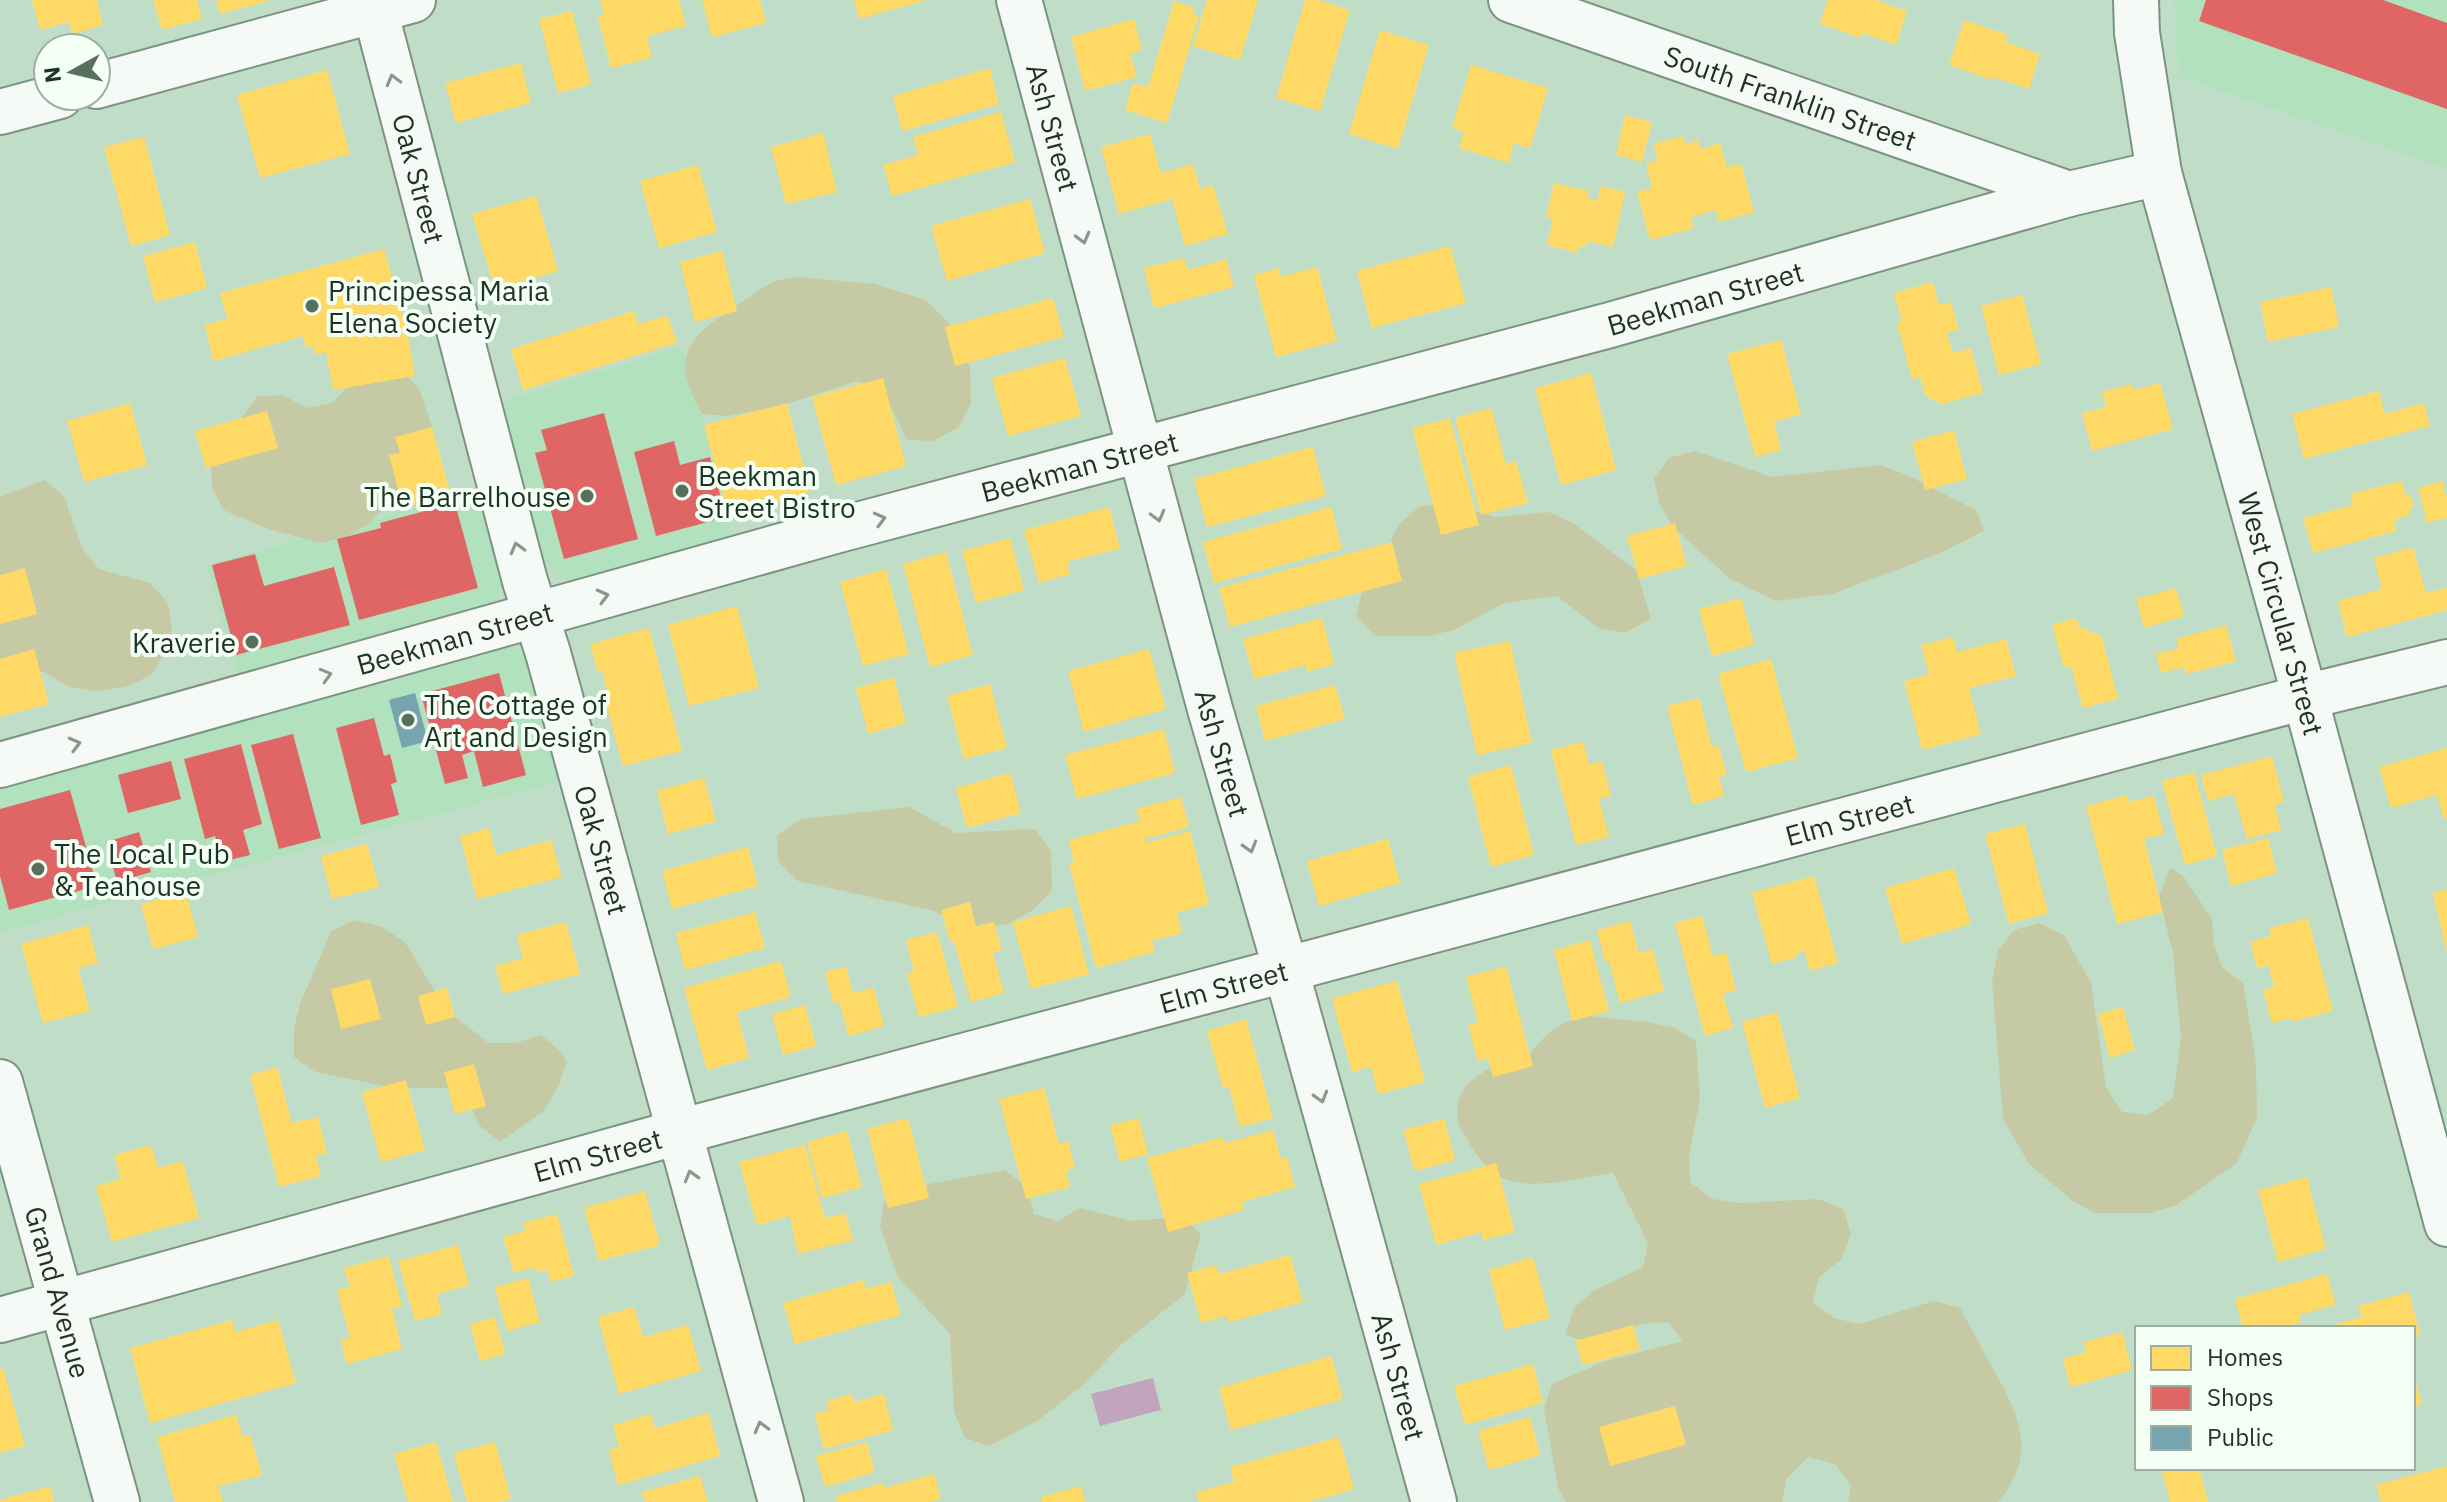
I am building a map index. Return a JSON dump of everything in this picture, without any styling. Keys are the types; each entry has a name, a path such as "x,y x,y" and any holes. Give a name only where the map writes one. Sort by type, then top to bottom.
{"street":[{"name":"Ash Street","path":"1019,0 1210,709 1434,1502"},
{"name":"South Franklin Street","path":"1511,0 2069,194"},
{"name":"West Circular Street","path":"2136,0 2139,48 2159,173 2447,1224"},
{"path":"112,82 394,5"},
{"name":"Oak Street","path":"394,5 536,615 781,1502"},
{"path":"0,112 32,103"},
{"name":"Beekman Street","path":"0,765 835,531 1610,325 2069,194 2159,173"},
{"name":"Elm Street","path":"0,1320 679,1132 2305,697 2447,662"},
{"name":"Grand Avenue","path":"0,1082 117,1502"}],"shaded area":[{"path":"2174,0 2447,0 2447,169 2179,76"},
{"path":"798,277 875,284 926,300 963,342 970,368 971,404 958,428 933,441 907,440 882,389 857,381 781,406 728,416 702,414 687,378 688,350 695,339 720,317 764,287"},
{"path":"683,347 733,538 580,579 568,580 558,576 544,558 502,401"},
{"path":"400,369 419,388 436,439 418,461 407,484 370,523 348,536 321,543 271,530 223,510 212,486 211,461 257,396 283,395 306,408 332,403 352,383"},
{"path":"1695,451 1772,477 1880,465 1905,474 1976,510 1984,531 1936,555 1832,594 1776,601 1730,579 1672,526 1659,503 1654,478 1669,458"},
{"path":"44,480 64,496 82,548 99,569 150,583 168,603 172,629 166,651 151,675 126,687 97,691 69,687 44,672 20,665 0,664 0,497"},
{"path":"481,490 504,581 493,601 237,674 207,565"},
{"path":"1445,502 1495,517 1549,512 1573,523 1637,571 1651,619 1625,633 1598,628 1557,596 1504,603 1454,630 1428,636 1375,636 1356,616 1362,592 1377,572 1398,525 1419,507"},
{"path":"507,646 526,657 531,667 562,781 0,932 0,785"},
{"path":"909,807 956,833 1035,829 1051,851 1052,891 1032,911 1007,924 981,929 930,910 798,881 778,861 777,835 801,819"},
{"path":"2170,867 2184,877 2212,919 2214,943 2222,967 2243,983 2256,1062 2257,1117 2237,1163 2175,1206 2149,1213 2095,1213 2073,1201 2029,1164 2003,1119 1992,981 1998,951 2014,930 2039,923 2064,935 2091,983 2106,1087 2122,1112 2148,1115 2173,1098 2181,1038 2173,953 2159,897"},
{"path":"355,920 382,927 405,942 447,1011 489,1043 515,1043 541,1035 561,1052 567,1061 558,1087 544,1111 500,1142 479,1125 469,1102 448,1088 394,1088 315,1072 294,1057 294,1028 300,1004 331,931"},
{"path":"1588,1016 1673,1027 1696,1041 1700,1098 1689,1155 1690,1182 1713,1199 1739,1203 1818,1199 1843,1209 1851,1234 1841,1260 1819,1277 1813,1302 1834,1318 1859,1324 1934,1301 1960,1308 2003,1386 2021,1435 2018,1468 1998,1502 1848,1502 1851,1486 1835,1464 1808,1457 1787,1478 1782,1502 1566,1502 1558,1488 1544,1409 1552,1384 1603,1362 1682,1341 1668,1322 1642,1324 1591,1343 1565,1335 1574,1308 1593,1291 1643,1267 1648,1243 1613,1173 1534,1184 1502,1178 1487,1167 1472,1148 1459,1124 1458,1106 1461,1094 1478,1076 1501,1064 1527,1058 1553,1030"},
{"path":"1005,1170 1028,1188 1034,1214 1058,1221 1080,1208 1131,1221 1182,1217 1201,1234 1185,1294 1122,1344 1082,1386 1037,1421 989,1446 965,1438 954,1412 950,1334 898,1277 880,1227 884,1202 929,1184"},
{"path":"1153,1378 1161,1410 1100,1426 1091,1394"}],"building: Homes":[{"path":"32,0 97,0 103,25 72,32 69,22 40,30"},
{"path":"153,0 197,0 202,19 162,30"},
{"path":"216,0 268,0 268,1 220,14"},
{"path":"600,0 679,0 686,26 647,36 652,58 611,68 598,16 604,14"},
{"path":"702,0 760,0 766,23 712,37"},
{"path":"854,0 924,0 924,1 859,19"},
{"path":"1207,0 1258,0 1240,60 1193,46"},
{"path":"1305,0 1318,0 1350,10 1320,111 1276,98"},
{"path":"1828,0 1875,0 1907,11 1896,45 1863,33 1861,38 1820,24"},
{"path":"1174,1 1195,8 1193,14 1199,16 1167,123 1125,110 1133,83 1148,87"},
{"path":"572,11 591,84 558,93 539,19"},
{"path":"1134,19 1142,50 1130,54 1137,77 1085,91 1071,37"},
{"path":"1964,20 2008,35 2005,42 2040,54 2029,89 1949,65"},
{"path":"1380,30 1429,45 1398,149 1349,134"},
{"path":"521,63 531,103 456,123 445,83"},
{"path":"1471,65 1548,88 1530,148 1514,143 1509,163 1459,148 1464,132 1452,128"},
{"path":"990,68 999,104 902,131 893,96"},
{"path":"327,70 350,154 260,178 237,95"},
{"path":"1001,112 1015,162 892,196 883,165 918,155 913,137"},
{"path":"1625,115 1652,122 1642,162 1616,155"},
{"path":"823,133 837,192 786,204 771,147"},
{"path":"1150,134 1161,173 1193,164 1200,189 1213,185 1228,234 1185,246 1172,199 1119,214 1101,147"},
{"path":"1683,136 1685,144 1698,140 1700,149 1720,143 1727,167 1741,164 1754,212 1719,222 1716,210 1691,217 1694,228 1650,240 1637,192 1652,188 1646,163 1658,160 1654,144"},
{"path":"144,137 170,235 131,246 104,147"},
{"path":"698,165 717,232 659,248 640,181"},
{"path":"1554,183 1589,191 1587,198 1597,200 1601,186 1625,192 1613,247 1587,241 1586,247 1579,246 1577,253 1547,245 1553,219 1546,217"},
{"path":"536,196 558,271 495,289 472,214"},
{"path":"1030,199 1045,253 947,281 931,226"},
{"path":"195,242 207,288 155,302 143,256"},
{"path":"1450,246 1466,303 1372,328 1357,271"},
{"name":"Principessa Maria Elena Society","path":"384,249 407,331 415,376 333,390 326,352 315,355 313,346 306,348 303,336 213,361 205,325 227,319 220,293"},
{"path":"722,251 737,311 695,322 680,262"},
{"path":"1184,258 1188,270 1226,259 1234,287 1154,308 1144,268"},
{"path":"1317,267 1337,341 1276,357 1254,275 1279,268 1281,277"},
{"path":"1933,282 1939,305 1951,302 1959,330 1947,333 1953,353 1971,348 1983,393 1941,404 1925,395 1920,377 1912,380 1897,323 1902,321 1894,293"},
{"path":"2331,287 2339,327 2268,342 2260,302"},
{"path":"2022,295 2041,364 1999,375 1981,306"},
{"path":"1053,298 1064,337 955,366 945,327"},
{"path":"634,311 638,324 668,316 677,343 523,390 511,349"},
{"path":"1781,340 1801,414 1774,422 1781,450 1755,457 1727,354"},
{"path":"1065,358 1081,416 1008,436 992,378"},
{"path":"1591,373 1616,470 1561,485 1535,388"},
{"path":"883,378 906,466 836,485 812,397"},
{"path":"2160,383 2173,429 2092,451 2082,413 2106,407 2102,392 2132,384 2134,390"},
{"path":"2379,391 2385,414 2424,403 2430,426 2304,459 2292,414"},
{"path":"130,403 147,465 84,482 67,421"},
{"path":"787,403 810,492 728,514 704,425"},
{"path":"1491,408 1506,464 1516,461 1528,503 1481,515 1455,418"},
{"path":"267,411 278,448 206,468 195,431"},
{"path":"1450,418 1479,525 1441,535 1412,428"},
{"path":"432,427 451,495 403,508 389,455 400,453 395,437"},
{"path":"1954,430 1967,479 1925,490 1912,442"},
{"path":"1313,447 1326,496 1207,527 1194,479"},
{"path":"2402,481 2405,495 2410,494 2414,507 2409,508 2410,515 2394,520 2397,531 2313,553 2303,518 2353,505 2350,494"},
{"path":"2442,481 2447,499 2447,518 2427,523 2418,488"},
{"path":"1109,507 1120,548 1067,562 1070,574 1039,583 1024,530"},
{"path":"1331,507 1342,549 1214,583 1203,542"},
{"path":"1675,523 1687,566 1639,579 1627,536"},
{"path":"1010,538 1024,590 976,603 962,551"},
{"path":"1392,542 1402,581 1230,627 1219,588"},
{"path":"2413,547 2426,593 2447,588 2447,610 2347,637 2338,601 2382,589 2374,558"},
{"path":"946,552 973,655 930,667 903,564"},
{"path":"25,568 37,614 0,624 0,575"},
{"path":"886,569 909,654 863,666 840,582"},
{"path":"2176,588 2184,616 2144,628 2136,599"},
{"path":"1741,598 1754,645 1712,656 1699,609"},
{"path":"737,606 759,688 689,706 668,625"},
{"path":"1322,618 1334,664 1307,672 1306,665 1254,679 1243,639"},
{"path":"2076,618 2078,626 2102,637 2118,699 2083,708 2071,666 2064,668 2052,625"},
{"path":"2226,625 2236,661 2187,674 2185,667 2161,673 2156,654 2179,648 2176,639"},
{"path":"649,628 682,751 623,766 604,696 608,695 602,671 598,672 590,644"},
{"path":"1953,637 1957,652 2006,639 2016,676 1969,688 1981,734 1922,750 1904,681 1929,674 1921,645"},
{"path":"1510,641 1532,743 1477,755 1454,653"},
{"path":"34,649 49,704 0,717 0,659"},
{"path":"1149,649 1166,709 1084,732 1068,671"},
{"path":"1771,659 1798,758 1746,772 1718,674"},
{"path":"894,677 906,723 868,734 856,688"},
{"path":"990,684 1007,748 964,759 947,696"},
{"path":"1335,685 1345,719 1265,741 1256,706"},
{"path":"1699,698 1712,747 1718,745 1727,775 1719,777 1724,796 1693,805 1667,706"},
{"path":"1164,729 1175,773 1077,799 1065,755"},
{"path":"1583,742 1589,764 1602,761 1611,796 1599,799 1609,837 1576,845 1551,750"},
{"path":"2447,748 2447,818 2444,819 2437,795 2391,808 2379,767"},
{"path":"2272,756 2284,802 2275,805 2281,830 2247,839 2234,794 2208,801 2201,775"},
{"path":"1511,765 1534,855 1491,867 1468,777"},
{"path":"2194,772 2217,856 2185,865 2162,781"},
{"path":"1010,773 1021,813 967,828 956,788"},
{"path":"704,778 716,821 668,834 657,791"},
{"path":"2127,795 2129,802 2154,796 2164,834 2144,839 2163,912 2117,924 2086,806"},
{"path":"1181,797 1189,827 1145,839 1146,843 1190,831 1209,904 1177,913 1182,933 1152,941 1155,952 1096,968 1069,863 1074,862 1069,840 1140,821 1136,809"},
{"path":"2025,824 2048,913 2009,924 1985,834"},
{"path":"489,828 496,855 551,840 562,877 477,899 460,836"},
{"path":"2268,838 2277,873 2231,886 2222,850"},
{"path":"1388,839 1400,883 1319,906 1307,861"},
{"path":"367,844 379,887 332,899 321,856"},
{"path":"748,847 758,886 672,909 662,871"},
{"path":"1954,868 1971,924 1902,944 1885,888"},
{"path":"1814,876 1838,963 1810,971 1804,951 1797,953 1798,957 1772,964 1752,893"},
{"path":"2447,889 2447,949 2446,949 2433,893"},
{"path":"186,892 198,937 153,949 141,904"},
{"path":"970,902 976,926 994,922 1002,950 993,952 1004,993 971,1002 954,941 950,942 941,910"},
{"path":"1071,906 1089,974 1031,989 1013,922"},
{"path":"755,912 765,948 685,970 676,933"},
{"path":"1702,916 1713,956 1726,952 1736,990 1723,994 1733,1028 1705,1036 1675,923"},
{"path":"2308,918 2333,1011 2292,1022 2291,1018 2272,1023 2263,990 2274,987 2268,965 2257,968 2250,942 2271,936 2269,928"},
{"path":"1630,921 1639,953 1653,949 1664,991 1620,1003 1597,930"},
{"path":"566,922 580,974 503,994 495,966 523,958 517,935"},
{"path":"88,925 98,963 78,968 90,1011 43,1023 21,944"},
{"path":"937,932 958,1007 919,1017 907,974 914,972 906,940"},
{"path":"1590,940 1609,1011 1572,1021 1554,950"},
{"path":"781,961 791,997 737,1012 749,1058 707,1070 684,988"},
{"path":"1506,966 1533,1066 1493,1077 1488,1058 1478,1061 1468,1025 1478,1022 1466,977"},
{"path":"846,967 853,993 874,988 884,1026 849,1036 839,1001 833,1003 825,972"},
{"path":"370,979 381,1019 341,1029 331,989"},
{"path":"1397,981 1425,1082 1378,1094 1371,1067 1352,1072 1332,998"},
{"path":"447,988 455,1017 426,1025 418,996"},
{"path":"805,1005 816,1046 783,1055 772,1014"},
{"path":"2123,1007 2135,1050 2110,1058 2098,1014"},
{"path":"1777,1012 1800,1098 1765,1108 1742,1022"},
{"path":"1246,1019 1273,1118 1240,1127 1229,1087 1223,1088 1207,1031"},
{"path":"474,1064 486,1106 455,1114 444,1072"},
{"path":"277,1067 292,1123 318,1117 327,1153 316,1156 321,1176 279,1187 250,1075"},
{"path":"406,1080 425,1150 381,1162 362,1092"},
{"path":"1044,1088 1059,1144 1068,1141 1075,1168 1066,1171 1070,1187 1026,1199 999,1099"},
{"path":"908,1118 929,1198 888,1208 867,1129"},
{"path":"1139,1118 1148,1154 1120,1162 1110,1125"},
{"path":"1444,1119 1455,1160 1415,1171 1403,1130"},
{"path":"1273,1130 1281,1159 1287,1157 1295,1187 1242,1202 1244,1210 1168,1232 1147,1158 1223,1137 1225,1143"},
{"path":"847,1131 862,1187 822,1198 807,1142"},
{"path":"151,1145 158,1168 183,1161 199,1218 112,1242 96,1186 121,1179 114,1155"},
{"path":"805,1145 825,1218 845,1213 853,1240 798,1254 790,1216 757,1225 739,1162"},
{"path":"1496,1163 1515,1232 1483,1240 1481,1232 1436,1245 1419,1184"},
{"path":"2307,1177 2326,1249 2278,1262 2258,1190"},
{"path":"645,1191 660,1245 599,1261 584,1208"},
{"path":"557,1214 574,1276 551,1282 547,1269 536,1272 534,1267 514,1273 503,1237 525,1231 523,1223"},
{"path":"458,1245 469,1285 437,1294 442,1314 415,1321 398,1261"},
{"path":"1290,1255 1303,1302 1229,1322 1227,1316 1201,1323 1187,1273 1216,1265 1219,1274"},
{"path":"389,1256 402,1306 392,1309 402,1349 347,1364 341,1340 350,1338 337,1290 350,1287 344,1268"},
{"path":"1533,1257 1550,1318 1505,1330 1489,1270"},
{"path":"2327,1274 2336,1305 2299,1315 2301,1322 2288,1326 2242,1326 2235,1299"},
{"path":"528,1278 540,1322 507,1331 495,1287"},
{"path":"864,1280 866,1289 891,1282 901,1315 795,1344 783,1303"},
{"path":"2409,1292 2420,1335 2415,1336 2415,1326 2336,1326 2362,1317 2358,1306"},
{"path":"634,1307 643,1337 688,1325 701,1371 619,1394 598,1317"},
{"path":"495,1317 505,1354 480,1361 470,1324"},
{"path":"232,1320 235,1332 278,1320 296,1383 150,1423 130,1348"},
{"path":"1633,1325 1640,1350 1583,1365 1575,1341"},
{"path":"2122,1332 2132,1370 2070,1387 2063,1359 2086,1352 2084,1342"},
{"path":"1331,1356 1343,1399 1231,1430 1219,1388"},
{"path":"1533,1364 1543,1403 1465,1425 1454,1386"},
{"path":"3,1368 25,1446 0,1453 0,1369"},
{"path":"2415,1380 2422,1404 2415,1406"},
{"path":"851,1394 854,1402 884,1394 893,1430 824,1449 815,1414 829,1410 827,1401"},
{"path":"1675,1406 1686,1445 1610,1466 1599,1427"},
{"path":"709,1413 720,1456 618,1485 609,1450 619,1447 613,1425 651,1414 655,1428"},
{"path":"236,1415 243,1437 250,1435 262,1475 218,1486 223,1502 175,1502 157,1437"},
{"path":"1530,1417 1540,1455 1489,1470 1478,1431"},
{"path":"1339,1437 1354,1489 1308,1502 1199,1502 1196,1492 1234,1482 1230,1467"},
{"path":"436,1442 453,1502 408,1502 394,1454"},
{"path":"495,1442 511,1499 467,1502 454,1453"},
{"path":"867,1442 875,1472 825,1487 816,1456"},
{"path":"2447,1466 2447,1502 2381,1502 2376,1485"},
{"path":"2161,1470 2200,1470 2208,1502 2170,1502"},
{"path":"934,1474 941,1499 929,1502 837,1502 836,1496 883,1483 884,1488"},
{"path":"700,1476 708,1502 645,1502 642,1492"},
{"path":"50,1486 54,1502 0,1502 0,1500"},
{"path":"1081,1486 1085,1502 1042,1502 1041,1497"}],"building: Shops":[{"path":"2206,0 2383,0 2447,23 2447,109 2199,21"},
{"name":"The Barrelhouse","path":"604,413 638,539 564,559 535,453 547,450 541,430"},
{"name":"Beekman Street Bistro","path":"674,441 680,465 710,457 726,517 656,536 634,452"},
{"path":"455,503 478,588 359,620 337,539 381,528 380,523"},
{"path":"255,554 264,586 334,567 350,625 236,655 212,565"},
{"path":"499,673 526,775 483,787 474,751 462,755 468,778 445,784 421,694"},
{"path":"374,718 384,756 390,754 397,782 391,784 399,815 361,825 336,728"},
{"path":"293,734 321,838 279,849 251,745"},
{"path":"241,744 262,824 243,830 250,855 222,862 215,836 205,839 184,759"},
{"path":"171,761 181,799 128,813 118,775"},
{"path":"70,790 97,886 9,910 0,876 0,809"},
{"path":"139,832 151,872 117,882 106,842"}],"building: Public":[{"name":"The Cottage of Art and Design","path":"415,693 428,741 402,748 389,700"}],"place":[{"name":"Principessa Maria Elena Society","path":"312,306"},
{"name":"Beekman Street Bistro","path":"682,491"},
{"name":"The Barrelhouse","path":"587,496"},
{"name":"Kraverie","path":"252,642"},
{"name":"The Cottage of Art and Design","path":"408,720"},
{"name":"The Local Pub & Teahouse","path":"38,869"}]}
